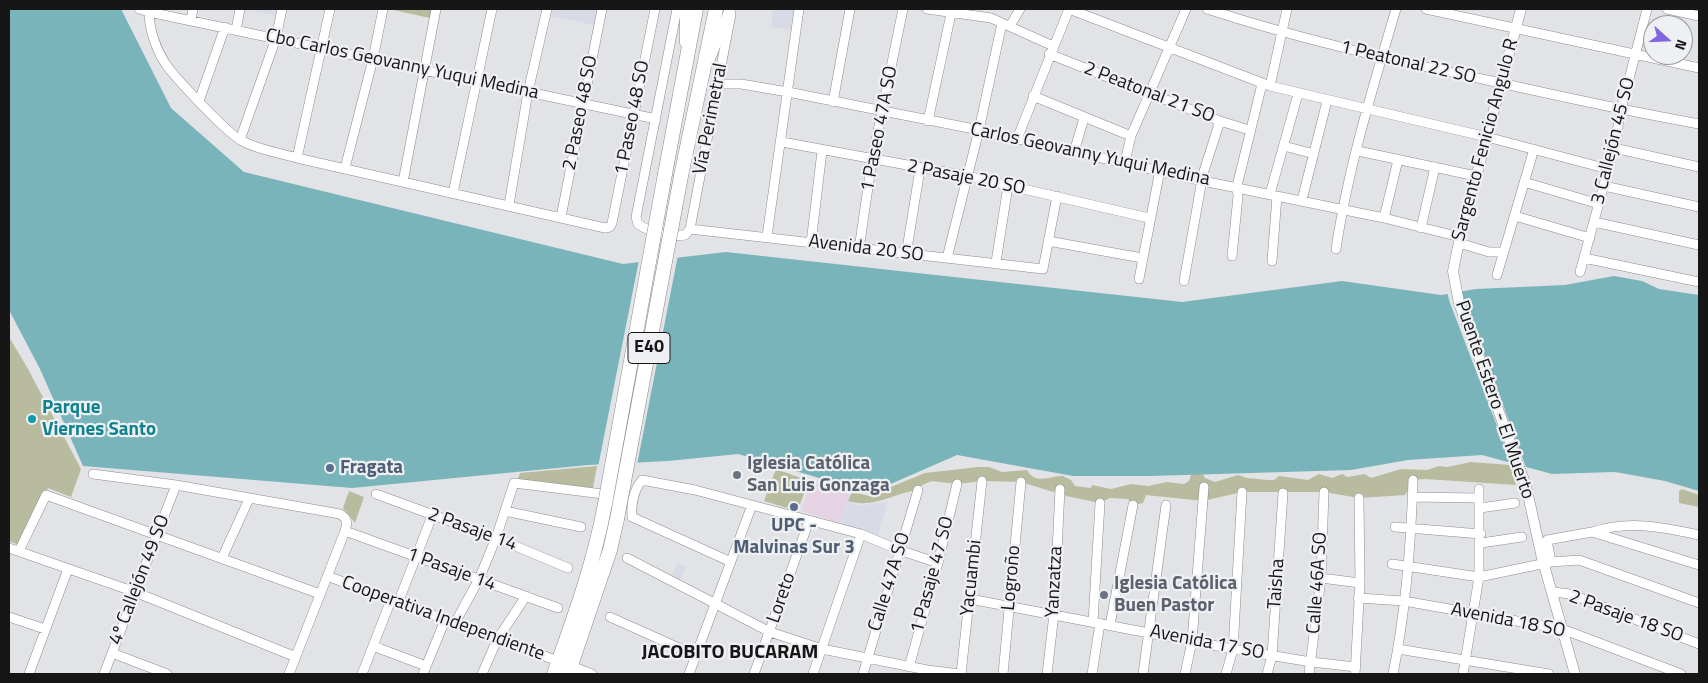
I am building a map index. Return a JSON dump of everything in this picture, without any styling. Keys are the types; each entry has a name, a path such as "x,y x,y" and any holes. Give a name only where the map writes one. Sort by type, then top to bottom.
{"highway":[{"name":"Vía Perimetral","path":"563,669 597,544 696,9"},
{"name":"Vía Perimetral","path":"563,669 610,550 681,176 704,74 716,9"}],"street":[{"name":"Cbo Carlos Geovanny Yuqui Medina","path":"139,9 656,119"},
{"path":"191,20 193,9"},
{"path":"236,30 240,9"},
{"path":"240,140 276,38 282,9"},
{"path":"297,158 330,9"},
{"path":"345,168 373,59 383,9"},
{"path":"403,182 436,9"},
{"path":"453,193 492,9"},
{"path":"509,205 528,92 547,9"},
{"name":"2 Paseo 48 SO","path":"561,218 602,9"},
{"name":"1 Paseo 48 SO","path":"561,218 605,228 610,227 655,9"},
{"path":"656,119 677,9"},
{"name":"Vía Perimetral","path":"685,9 685,70"},
{"name":"Vía Perimetral","path":"704,74 731,9"},
{"name":"Vía Perimetral","path":"690,229 731,9"},
{"path":"767,236 782,142 799,9"},
{"path":"833,102 850,9"},
{"name":"1 Paseo 47A SO","path":"859,250 872,160 903,9"},
{"name":"2 Peatonal 21 SO","path":"927,9 952,10 991,18 1006,24 1051,50 1149,94 1220,122 1249,130"},
{"path":"991,18 993,9"},
{"path":"947,258 1006,24 1020,9"},
{"path":"1017,140 1051,50 1069,9 1266,85 1327,101 1486,137 1608,169"},
{"path":"1125,162 1131,136 1186,9"},
{"name":"1 Peatonal 22 SO","path":"1207,9 1282,33 1382,58 1621,110 1699,124"},
{"path":"1232,256 1238,196 1237,186 1249,130 1266,85 1282,33 1287,9"},
{"path":"1336,249 1343,210 1368,110 1396,9"},
{"path":"1426,9 1699,68"},
{"name":"Sargento Fenicio Angulo R","path":"1453,272 1459,240 1521,9"},
{"name":"3 Callejón 45 SO","path":"1580,272 1614,148 1621,110 1647,9"},
{"path":"1667,9 1699,16"},
{"path":"149,10 150,29 164,62 198,101 240,140 254,147 297,158 561,218"},
{"path":"928,121 952,10"},
{"path":"198,101 225,27"},
{"name":"Carlos Geovanny Yuqui Medina","path":"718,84 741,84 788,92 979,130 1203,181 1237,186 1384,218 1459,240 1490,252 1504,252"},
{"path":"1272,261 1274,195 1284,146 1298,94"},
{"path":"1033,96 1131,136"},
{"path":"1302,200 1327,101"},
{"path":"1074,152 1084,118"},
{"name":"Avenida 20 SO","path":"656,119 636,217 638,224 644,228 679,237 685,235 690,229 767,236 859,250 996,262 1043,269 1048,242"},
{"path":"1184,281 1204,172 1220,122"},
{"name":"2 Pasaje 20 SO","path":"782,142 822,151 967,176 1149,218"},
{"path":"1284,146 1314,154"},
{"path":"1614,148 1699,167"},
{"path":"1497,275 1534,149"},
{"path":"811,243 822,151"},
{"path":"1358,151 1476,176"},
{"path":"1384,218 1398,160"},
{"path":"906,255 920,168"},
{"path":"1421,228 1436,168"},
{"path":"1138,279 1160,170"},
{"path":"1524,182 1599,204"},
{"path":"996,262 1008,186"},
{"path":"1604,186 1699,207"},
{"path":"1057,196 1048,242 1142,258"},
{"path":"1515,216 1590,238"},
{"path":"1594,222 1699,245"},
{"path":"1584,258 1699,282"},
{"name":"Puente Estero - El Muerto","path":"1453,272 1459,303 1526,486 1546,561 1552,592 1575,674"},
{"path":"93,474 176,485 340,514 345,518 347,523 345,531 289,674"},
{"path":"731,562 632,517 633,498 637,486 642,480 650,480 861,534 899,550 938,563"},
{"path":"1392,674 1398,649 1404,601 1411,529 1413,480"},
{"name":"Yacuambi","path":"961,674 982,481"},
{"name":"Logroño","path":"1003,674 1022,482"},
{"path":"455,624 479,579 496,538 514,483 633,498"},
{"name":"1 Pasaje 47 SO","path":"904,669 938,563 957,484"},
{"name":"4º Callejón 49 SO","path":"104,674 176,485"},
{"path":"1185,674 1192,642 1204,487"},
{"name":"Yanzatza","path":"1048,674 1054,614 1060,489"},
{"name":"Calle 47A SO","path":"862,674 918,490"},
{"path":"1226,674 1233,649 1242,492"},
{"name":"Calle 46A SO","path":"1309,674 1321,578 1324,492"},
{"name":"Taisha","path":"1267,674 1272,656 1283,493"},
{"path":"1412,497 1479,493 1481,539 1479,577 1463,674"},
{"name":"2 Pasaje 14","path":"376,494 496,538 568,568"},
{"path":"19,551 46,495 320,594"},
{"path":"1355,670 1360,583 1359,498"},
{"path":"222,558 249,499"},
{"path":"1092,674 1096,622 1100,503"},
{"path":"1480,508 1515,503"},
{"path":"1110,625 1132,505"},
{"path":"1143,674 1166,505"},
{"path":"689,674 752,506"},
{"path":"505,511 581,527"},
{"path":"362,674 373,646 416,557 432,516"},
{"name":"Loreto","path":"754,674 809,521"},
{"path":"1546,561 1547,540 1604,528 1644,524 1699,535"},
{"path":"1395,527 1481,539 1522,537"},
{"name":"1 Pasaje 14","path":"345,531 558,608"},
{"path":"1592,532 1699,565"},
{"path":"813,674 861,534"},
{"path":"9,548 136,592 296,657"},
{"path":"626,558 770,632 822,649 904,669 961,674"},
{"path":"1392,564 1479,577 1546,561 1579,560 1699,603"},
{"path":"28,674 68,569"},
{"name":"Cooperativa Independiente","path":"327,576 497,640 563,669 592,674"},
{"path":"1321,578 1360,583"},
{"name":"2 Pasaje 18 SO","path":"1552,592 1570,594 1699,644"},
{"path":"482,674 497,640 526,596"},
{"name":"Avenida 18 SO","path":"1358,598 1404,601 1562,629 1681,674"},
{"name":"Avenida 17 SO","path":"970,599 1192,642 1355,670"},
{"path":"9,617 45,629"},
{"path":"610,617 697,656"},
{"path":"373,646 425,670 445,620"},
{"path":"1398,649 1549,674"},
{"path":"112,652 168,674"}],"shaded area":[{"path":"245,9 280,9 279,16"},
{"path":"553,9 598,9 594,25 552,16"},
{"path":"773,9 796,9 793,30 771,27"},
{"path":"812,481 850,495 839,523 801,511"},
{"path":"888,501 878,536 840,523 848,502 860,506"},
{"path":"678,563 686,567 679,582 670,578"}],"green space":[{"path":"389,9 432,9 430,18"},
{"name":"Parque Viernes Santo","path":"9,337 81,469 71,497 48,488 19,545 9,541"},
{"path":"1471,462 1510,465 1516,485 1425,479 1413,480 1405,495 1359,498 1324,492 1242,492 1203,501 1146,495 1143,503 1133,505 1128,499 1110,498 1100,503 1066,496 1060,489 1053,492 1021,482 982,481 957,484 932,481 922,485 918,490 875,502 857,503 848,501 852,492 869,496 925,473 978,467 989,467 1002,472 1027,470 1035,478 1039,479 1063,476 1071,480 1075,486 1091,488 1092,485 1111,489 1131,484 1148,486 1167,482 1184,484 1189,481 1192,472 1201,471 1205,478 1215,482 1238,475 1268,480 1274,480 1279,476 1308,480 1319,474 1332,478 1342,474 1347,477 1365,474 1371,478 1401,469 1427,470 1439,466 1447,467"},
{"path":"597,466 593,488 518,479 520,473"},
{"path":"776,469 809,481 800,504 790,501 787,508 764,501"},
{"path":"1682,489 1699,495 1699,507 1679,503 1679,491"},
{"path":"349,491 364,497 355,523 343,508"}],"water":[{"path":"9,9 121,9 171,108 244,172 623,264 726,252 1182,302 1342,281 1441,295 1476,289 1565,285 1614,276 1642,281 1659,289 1699,295 1699,491 1665,481 1615,472 1552,474 1482,455 1408,460 1351,470 1151,476 1073,476 957,455 870,493 738,454 668,461 588,465 352,488 83,466 40,369 9,310"}],"pier":[{"path":"678,255 637,465 598,467 639,260"},
{"path":"1461,289 1527,470 1512,465 1450,303 1447,292"}],"place":[{"name":"Parque Viernes Santo","path":"32,419"},
{"name":"Fragata","path":"330,468"},
{"name":"Iglesia Católica San Luis Gonzaga","path":"737,475"},
{"name":"UPC - Malvinas Sur 3","path":"794,507"},
{"name":"Iglesia Católica Buen Pastor","path":"1104,595"}],"district":[{"name":"JACOBITO BUCARAM","path":"730,653"}]}
